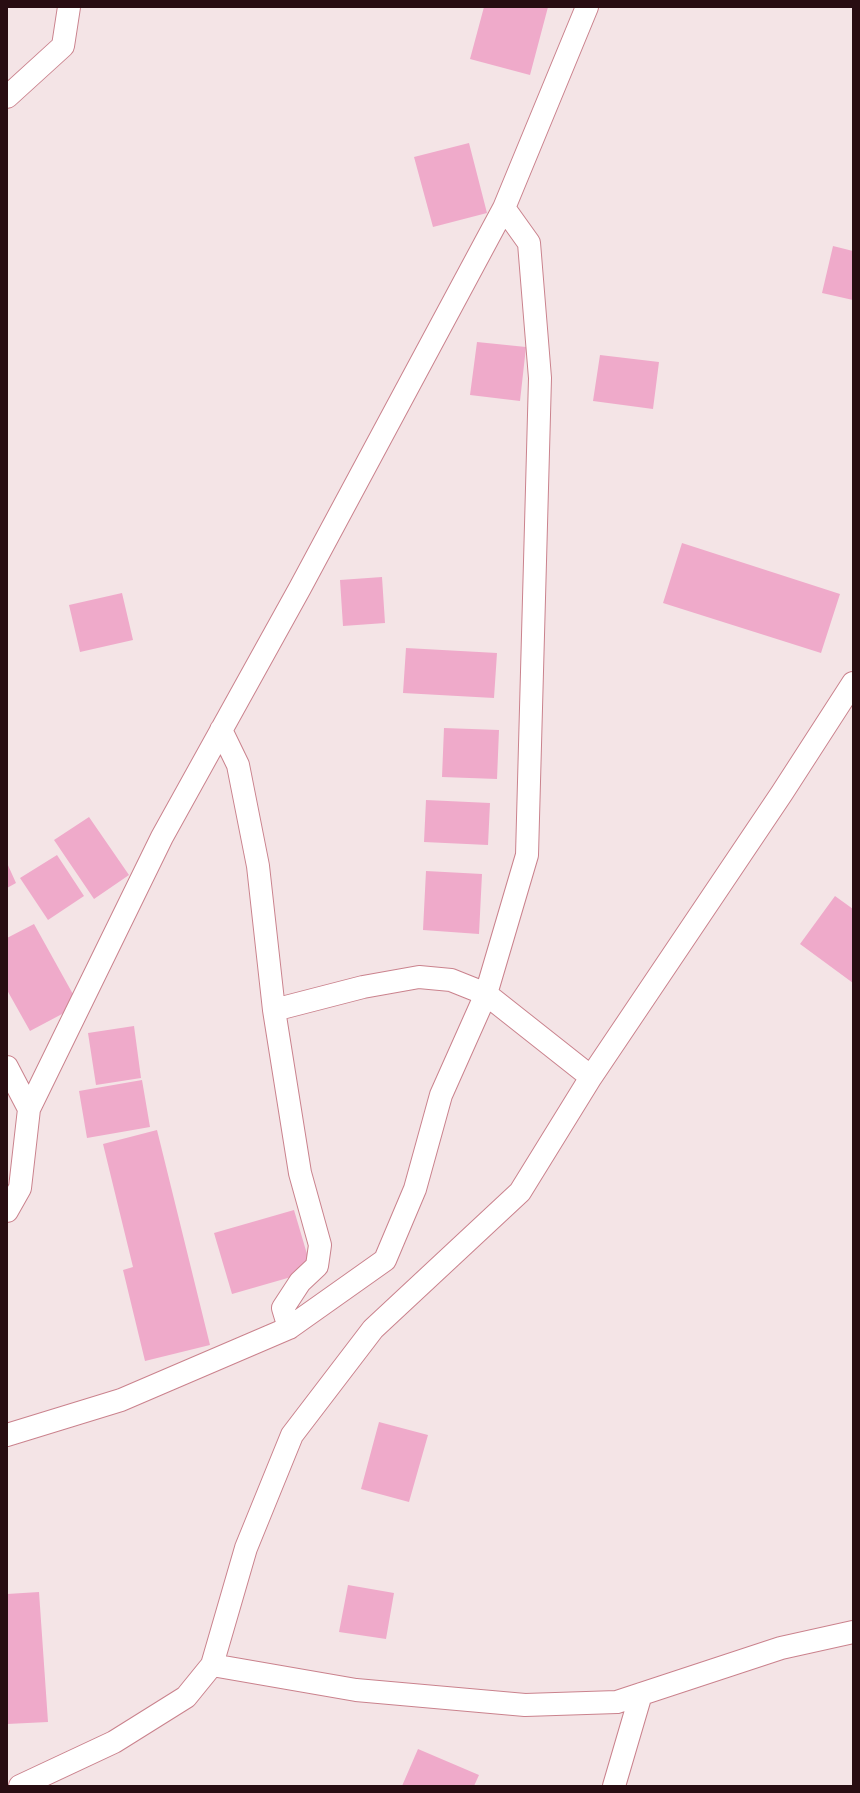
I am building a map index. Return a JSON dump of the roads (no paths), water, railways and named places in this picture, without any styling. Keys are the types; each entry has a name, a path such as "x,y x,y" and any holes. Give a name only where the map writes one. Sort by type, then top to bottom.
{"street":[{"path":"7,97 63,46 69,7"},
{"path":"7,1211 20,1188 29,1109 162,837 304,581 504,208 587,7"},
{"path":"7,1435 120,1400 289,1328 385,1260 416,1189 441,1095 486,994 527,855 540,378 529,243 504,208"},
{"path":"20,1786 114,1742 180,1701 186,1697 212,1665 246,1548 292,1435 373,1329 520,1192 591,1077 782,793 853,683"},
{"path":"222,730 238,765 258,866 274,1010 300,1172 320,1246 317,1266 300,1282 283,1308 289,1328"},
{"path":"274,1010 363,987 418,977 451,980 486,994 591,1077"},
{"path":"7,1067 29,1109"},
{"path":"212,1665 356,1690 525,1705 617,1702 781,1648 853,1632"},
{"path":"614,1786 641,1694"}]}
